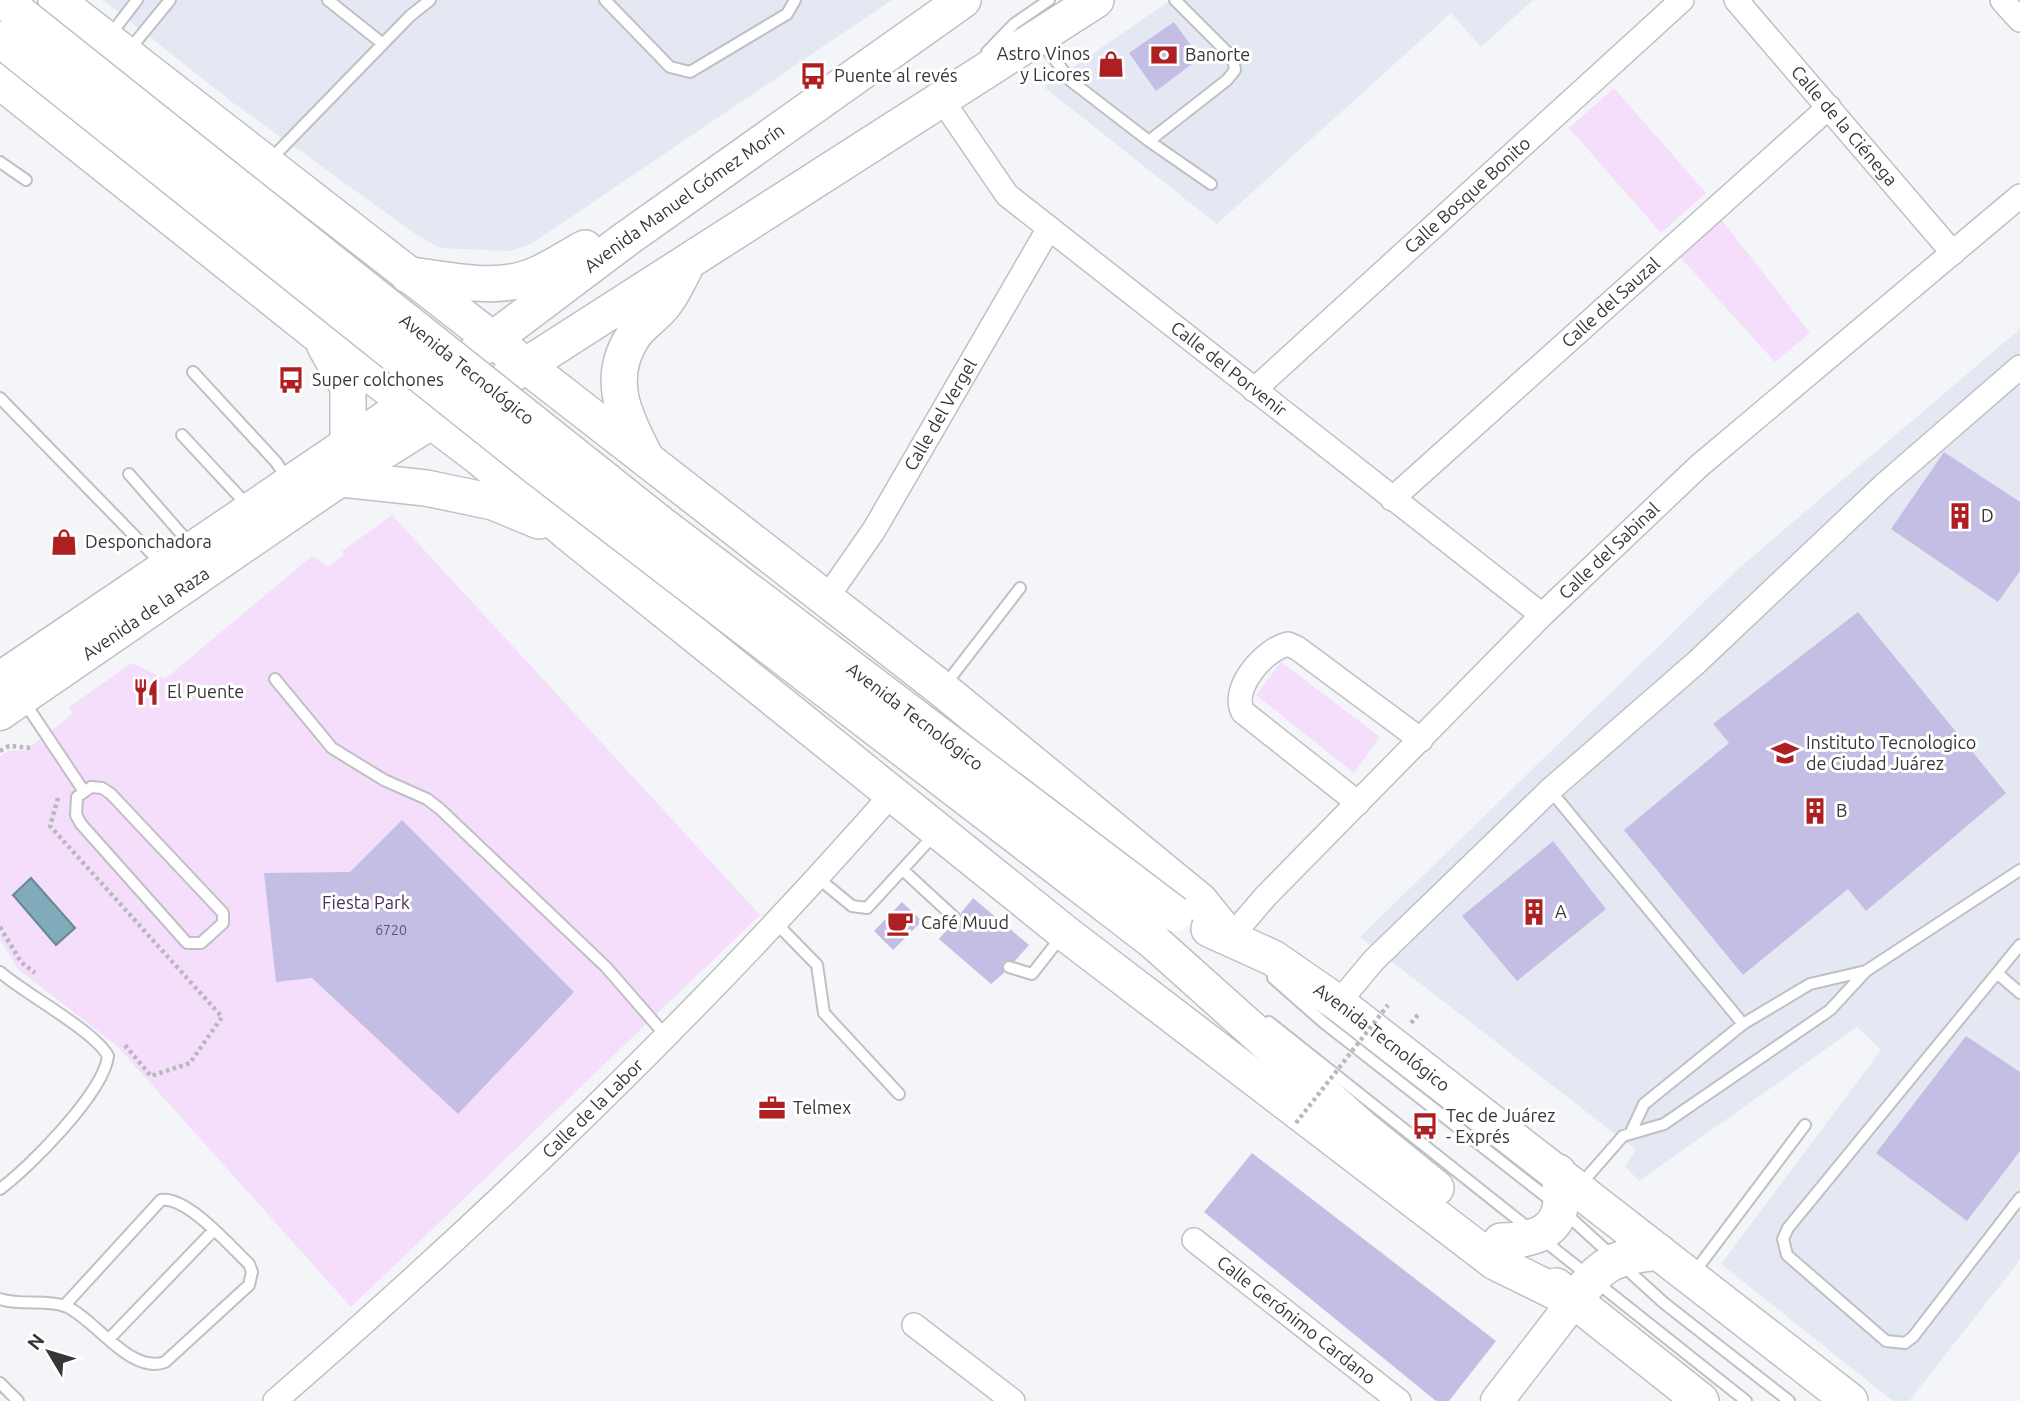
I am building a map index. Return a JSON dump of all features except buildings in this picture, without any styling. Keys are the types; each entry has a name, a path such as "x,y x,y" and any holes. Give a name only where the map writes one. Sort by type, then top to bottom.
{"main road":[{"name":"Avenida Tecnológico","path":"3,0 662,525 1175,914 1273,958 1338,1003 1566,1190 1659,1252 1850,1401"},
{"path":"55,0 942,689 1200,901 1230,938"},
{"name":"Avenida Manuel Gómez Morín","path":"407,401 492,341 626,239 963,0"},
{"path":"480,458 484,420 494,400 538,375 690,260 1096,0"},
{"name":"Avenida Tecnológico","path":"0,38 536,467 1153,941 1362,1128 1501,1241 1593,1280 1701,1401"},
{"path":"0,81 317,334 480,458 566,532 1065,933 1495,1262 1593,1280"},
{"path":"408,275 474,284 499,283 536,276 589,245 626,239"},
{"path":"648,460 624,416 619,381 622,358 633,336 665,304 690,260"},
{"path":"407,401 419,369 439,351 446,332 447,305"},
{"path":"317,334 348,387 348,442"},
{"path":"407,401 538,375"},
{"name":"Avenida de la Raza","path":"172,578 192,547 407,401"},
{"name":"Avenida de la Raza","path":"9,690 172,578 342,479 407,401"},
{"path":"342,479 426,488 493,502 566,532"},
{"path":"1501,1241 1536,1236 1547,1230 1566,1190"},
{"path":"1497,1401 1593,1280 1659,1252"}],"street":[{"name":"Calle Bosque Bonito","path":"1254,390 1682,0"},
{"name":"Calle de la Ciénega","path":"1736,0 1953,253"},
{"path":"2003,0 2020,20"},
{"name":"Calle del Porvenir","path":"942,100 1007,195 1542,615"},
{"name":"Calle del Sauzal","path":"1392,499 1829,107"},
{"name":"Calle del Sabinal","path":"1230,938 1265,897 1542,615 1699,466 2020,196"},
{"name":"Calle del Vergel","path":"826,599 874,530 1049,228"},
{"path":"1338,1003 1374,960 1550,790 1697,662 1884,485 2020,367"},
{"path":"1358,803 1242,712 1238,699 1241,690 1269,652 1288,644 1297,648 1421,740"},
{"name":"Calle de la Labor","path":"275,1401 421,1275 668,1038 774,921 818,878 891,795"},
{"name":"Calle Gerónimo Cardano","path":"1194,1240 1399,1401"},
{"path":"914,1325 1013,1401"}],"lane":[{"path":"116,47 137,0"},
{"path":"116,47 170,0"},
{"path":"328,0 383,44"},
{"path":"267,163 383,44 430,0"},
{"path":"605,0 670,67 690,72 787,14 794,0"},
{"path":"942,100 1014,24 1049,0"},
{"path":"1149,141 1235,71 1233,58 1175,0"},
{"path":"1038,38 1071,81 1149,141 1211,184"},
{"path":"0,162 26,180"},
{"path":"193,372 276,462 289,482"},
{"path":"0,398 172,578"},
{"path":"182,435 250,508"},
{"path":"129,474 192,547"},
{"path":"942,689 1020,588"},
{"path":"275,678 332,748 384,780 427,799 440,809 606,967 668,1038"},
{"path":"9,690 83,790"},
{"path":"97,786 111,794 223,913 223,923 198,945 187,943 81,824 75,807 77,797 83,790 97,786"},
{"path":"1550,790 1743,1024"},
{"path":"818,878 852,906 867,908 904,871 937,831"},
{"path":"904,871 956,919"},
{"path":"1566,1190 1613,1143 1631,1132 1664,1124 1830,1010 1866,971 2020,871"},
{"path":"774,921 817,965 824,1013 899,1094"},
{"path":"1009,967 1032,974 1065,933"},
{"path":"1230,938 1323,1022 1566,1190 1593,1280"},
{"path":"1153,941 1219,982"},
{"path":"2020,945 1788,1228 1784,1246 1787,1255 1886,1341 1905,1343 1913,1337 2020,1198"},
{"path":"0,971 24,992 97,1041 108,1056 106,1069 97,1086 33,1160 0,1189"},
{"path":"1631,1132 1644,1104 1743,1024 1810,984 1866,971"},
{"path":"1997,973 2020,993"},
{"path":"1259,1015 1746,1401"},
{"path":"1691,1276 1805,1125"},
{"path":"0,1299 64,1306 149,1365 165,1362 249,1285 252,1272 249,1264 186,1206 168,1199 161,1200 64,1306"},
{"path":"109,1339 213,1231"},
{"path":"1593,1280 1664,1303 1789,1401"},
{"path":"0,1383 18,1401"}],"path":[{"path":"0,751 21,744 42,751"},
{"path":"59,793 50,826 222,1017 190,1063 152,1076 116,1035"},
{"path":"0,927 22,962 43,979"},
{"path":"1296,1123 1388,1005"},
{"path":"1412,1024 1418,1015"}],"shaded area":[{"path":"103,0 892,0 531,244 509,251 440,248 417,235 232,102"},
{"path":"1171,0 1533,0 1481,47 1451,13 1217,224 1044,87"},
{"name":"Instituto Tecnologico de Ciudad Juárez","path":"2020,329 2020,1260 1909,1401 1893,1401 1721,1264 1881,1050 1857,1027 1639,1181 1625,1166 1636,1150 1360,937 1739,568"}],"green space":[{"path":"1614,88 1706,193 1661,233 1569,128"},
{"path":"1721,219 1810,333 1775,362 1680,257"},
{"name":"Fiesta Park","path":"392,515 760,915 351,1307 118,1047 18,969 0,939 0,756 10,750 25,751 72,714 69,707 132,663 165,679 312,556 329,567 344,555 342,551"},
{"path":"1281,662 1380,737 1354,773 1256,695"}],"water":[{"path":"31,878 75,928 56,945 13,895"}],"place":[{"name":"Banorte","path":"1164,55"},
{"name":"Astro Vinos y Licores","path":"1111,64"},
{"name":"Puente al revés","path":"813,76"},
{"name":"Super colchones","path":"291,380"},
{"name":"D","path":"1960,516"},
{"name":"Desponchadora","path":"64,542"},
{"name":"El Puente","path":"146,692"},
{"name":"Instituto Tecnologico de Ciudad Juárez","path":"1785,753"},
{"name":"B","path":"1815,811"},
{"name":"A","path":"1534,912"},
{"name":"Café Muud","path":"900,923"},
{"name":"Telmex","path":"772,1108"},
{"name":"Tec de Juárez - Exprés","path":"1425,1126"}]}
